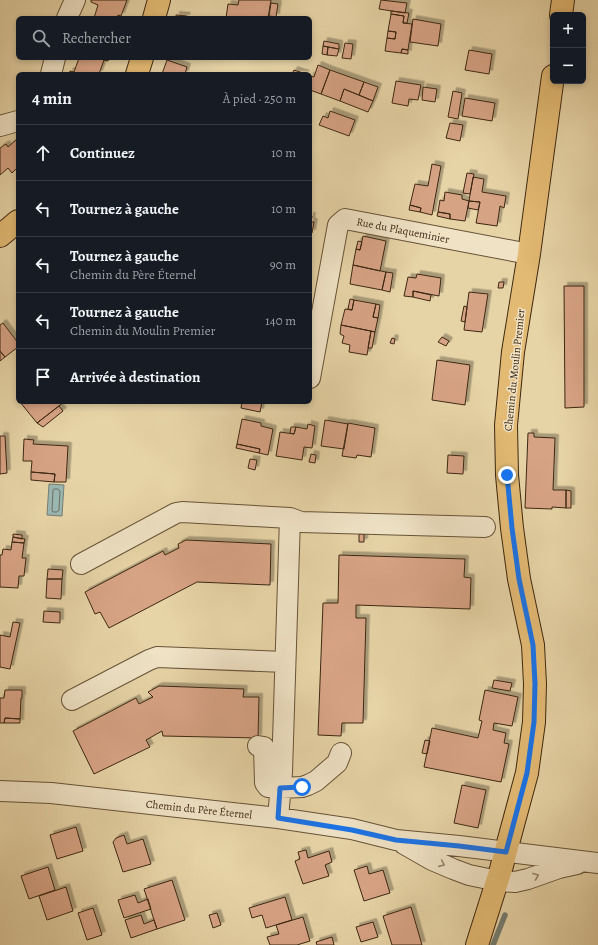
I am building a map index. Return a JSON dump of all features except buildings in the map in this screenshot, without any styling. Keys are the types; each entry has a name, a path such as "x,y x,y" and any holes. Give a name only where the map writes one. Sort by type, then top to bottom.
{"main road":[{"path":"155,16 159,0"},
{"path":"561,12 563,0"},
{"path":"138,72 141,60"},
{"name":"Chemin du Moulin Premier","path":"477,945 498,881 527,773 534,722 535,684 533,645 519,579 512,528 507,475 506,425 513,352 529,254 552,84"},
{"path":"0,236 16,223"}],"street":[{"path":"68,16 75,0"},
{"path":"52,72 54,60"},
{"path":"0,126 16,122"},
{"name":"Rue du Plaqueminier","path":"312,367 338,225 345,219 529,254"},
{"path":"81,564 176,513 182,512 290,518 301,522 485,527"},
{"path":"278,818 282,772 290,518"},
{"path":"72,700 157,657 285,662"},
{"path":"258,746 264,747 265,783 268,787 302,787 316,781 337,763 341,753"},
{"name":"Chemin du Père Éternel","path":"0,792 50,793 278,818 352,830 396,840 594,862"},
{"name":"Chemin du Père Éternel","path":"396,840 415,849 432,860 453,869 469,875 498,881 515,882 528,880 558,868 594,862"}],"water":[{"path":"49,484 64,485 62,516 47,515"}],"waterway":[{"path":"493,945 505,915"}],"route":[{"path":"302,787 280,788 278,818 352,830 396,840 506,852 527,773 534,722 535,684 533,645 519,579 507,475"}]}
